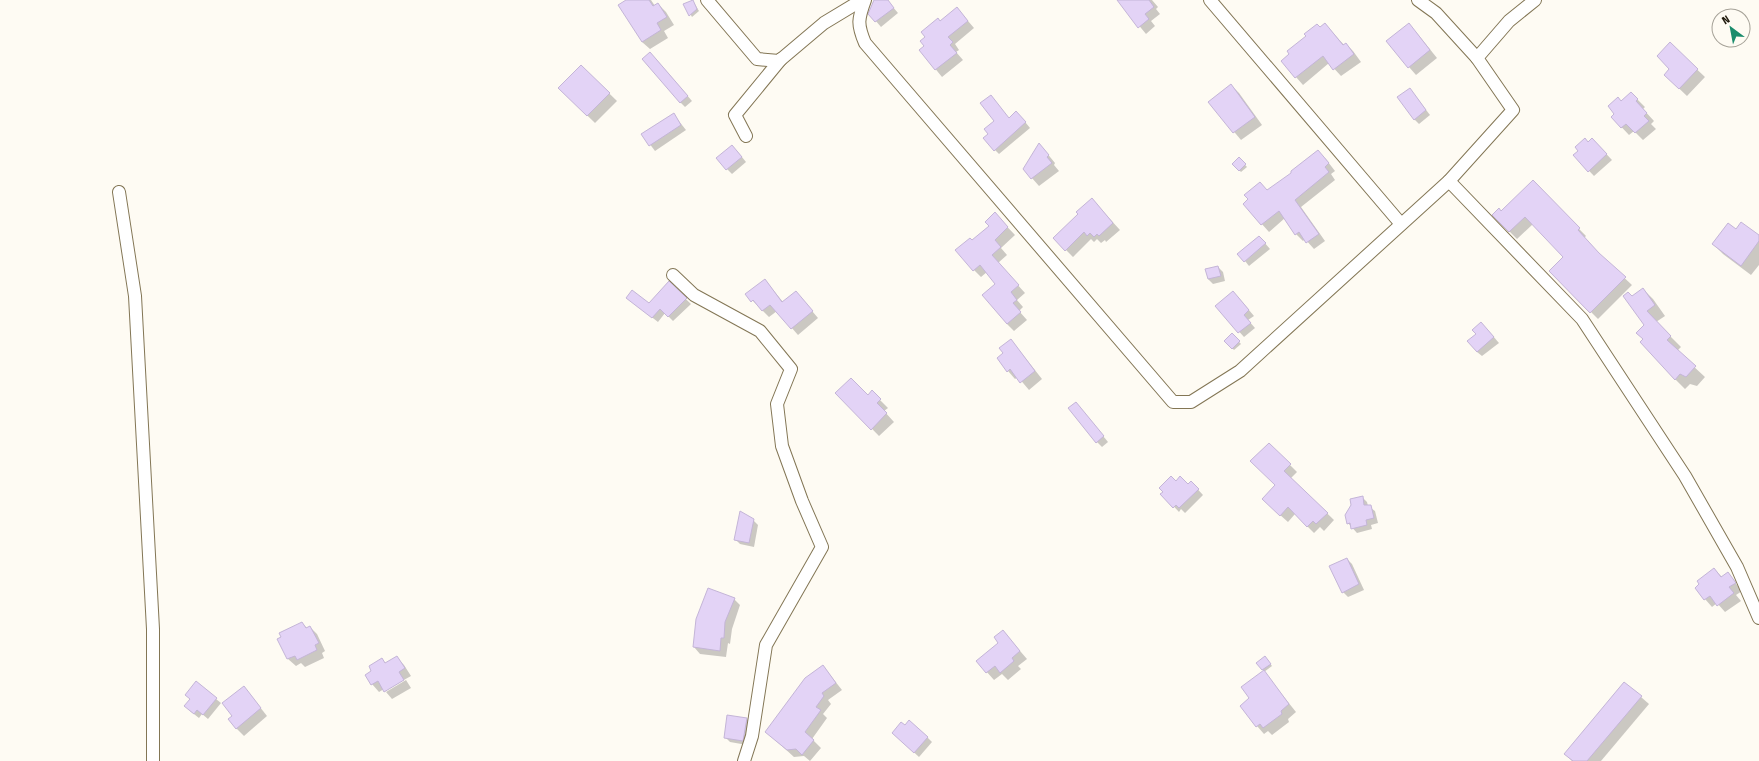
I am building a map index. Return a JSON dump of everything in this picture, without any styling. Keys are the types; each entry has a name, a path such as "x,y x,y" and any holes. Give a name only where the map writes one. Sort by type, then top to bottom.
{"street":[{"path":"707,0 757,59 779,61 781,59"},
{"path":"746,136 735,115 781,59 824,24 862,0"},
{"path":"866,0 858,17 859,29 865,44 1173,402 1191,402 1240,371 1449,181 1513,110 1477,58 1436,13 1418,0"},
{"path":"1210,0 1401,224"},
{"path":"1477,58 1509,21 1535,0"},
{"path":"1449,181 1582,319 1685,476 1737,567 1759,618"},
{"path":"119,192 135,296 153,629 153,761"},
{"path":"673,275 694,295 760,331 791,369 777,404 782,446 802,502 822,547 766,645 752,736 744,761"}],"building":[{"path":"626,0 649,0 653,6 658,3 667,17 657,23 661,30 642,42 618,5"},
{"path":"693,0 697,9 689,16 683,4"},
{"path":"874,0 888,0 894,8 875,22 868,14"},
{"path":"1117,0 1149,0 1154,7 1145,14 1149,19 1138,28"},
{"path":"957,7 968,21 948,37 953,42 950,45 957,53 935,70 919,50 924,46 920,41 925,37 921,32 938,18 940,21"},
{"path":"1325,23 1343,45 1346,43 1354,54 1333,70 1323,56 1295,78 1281,61 1289,54 1287,51 1306,36 1304,34 1317,24 1320,27"},
{"path":"1409,23 1430,50 1408,68 1386,41"},
{"path":"1670,42 1698,69 1679,89 1664,75 1669,69 1657,56"},
{"path":"650,52 688,96 680,103 642,59"},
{"path":"581,65 610,93 587,116 558,88"},
{"path":"1231,84 1255,117 1233,133 1208,102"},
{"path":"1410,88 1426,110 1414,120 1397,97"},
{"path":"1631,92 1638,99 1636,101 1647,113 1644,116 1649,121 1635,133 1626,124 1621,128 1611,117 1614,114 1608,106 1618,97 1621,101"},
{"path":"991,95 1009,118 1016,111 1026,122 994,151 983,138 988,134 984,129 994,121 980,103"},
{"path":"674,113 681,125 649,146 641,134"},
{"path":"1585,138 1588,142 1592,138 1607,154 1588,172 1573,155 1578,151 1575,147"},
{"path":"1039,143 1049,155 1047,157 1052,163 1031,179 1023,169"},
{"path":"732,145 742,157 726,170 716,158"},
{"path":"1318,150 1329,163 1325,167 1329,172 1295,200 1319,234 1306,243 1299,232 1295,235 1279,211 1261,225 1243,204 1248,199 1244,195 1260,182 1267,190 1291,173 1291,171"},
{"path":"1239,157 1246,164 1239,171 1232,164"},
{"path":"1533,180 1580,228 1578,230 1599,253 1626,277 1590,313 1549,271 1563,257 1525,217 1509,232 1492,215 1499,208 1501,211"},
{"path":"1092,198 1113,223 1099,236 1097,234 1094,237 1090,233 1087,236 1084,232 1065,251 1053,238 1078,214 1076,212"},
{"path":"995,212 1008,227 995,240 1001,247 992,255 1019,285 1011,292 1017,300 1013,303 1021,312 1007,324 982,295 995,284 980,265 973,271 955,250 970,238 972,240 989,226 985,222"},
{"path":"1741,222 1759,235 1759,241 1741,266 1712,244 1728,223 1736,229"},
{"path":"1259,236 1266,243 1244,262 1237,254"},
{"path":"1218,266 1221,276 1208,279 1205,269"},
{"path":"765,279 782,302 796,291 813,311 791,329 770,305 762,311 753,300 751,302 745,294"},
{"path":"669,281 687,298 668,317 660,309 652,318 626,298 632,290 649,303"},
{"path":"1643,288 1655,305 1647,311 1671,336 1667,340 1696,366 1686,377 1680,374 1675,380 1640,342 1643,339 1636,333 1644,325 1623,296 1628,292 1632,296"},
{"path":"1233,291 1249,310 1244,315 1251,323 1238,333 1215,306"},
{"path":"1481,322 1494,337 1477,352 1467,341 1476,334 1472,330"},
{"path":"1232,333 1240,341 1232,349 1224,341"},
{"path":"1011,339 1035,371 1020,383 1010,369 1007,372 997,358 1003,353 999,348"},
{"path":"851,378 868,395 872,390 881,399 877,403 887,413 871,430 835,393"},
{"path":"1076,402 1104,436 1096,443 1068,408"},
{"path":"1269,443 1291,464 1284,471 1328,513 1316,524 1313,521 1307,527 1288,507 1280,516 1262,499 1275,485 1250,461"},
{"path":"1171,476 1176,481 1180,476 1188,484 1191,481 1199,489 1179,508 1176,505 1173,508 1160,494 1163,492 1159,488"},
{"path":"1363,496 1364,505 1371,505 1374,518 1366,520 1367,525 1351,529 1350,523 1347,524 1345,515 1351,505 1350,499"},
{"path":"740,511 754,519 749,543 734,540"},
{"path":"1347,558 1359,584 1342,593 1329,566"},
{"path":"1714,568 1721,577 1728,572 1736,583 1729,587 1734,593 1717,606 1710,596 1704,600 1695,588 1699,584 1697,581"},
{"path":"708,588 735,598 725,622 724,638 721,638 720,651 693,647 696,619"},
{"path":"302,622 306,628 310,626 319,643 315,645 317,650 297,660 295,656 287,659 277,639 281,637 279,633"},
{"path":"1003,630 1020,651 1012,658 1014,661 1000,673 995,666 986,673 976,661 998,643 994,637"},
{"path":"397,656 405,668 399,672 404,680 384,692 378,681 371,685 365,675 371,671 369,666 382,658 385,663"},
{"path":"1265,656 1271,664 1262,670 1256,663"},
{"path":"823,665 836,683 822,693 824,696 816,707 821,710 805,732 814,740 802,755 796,749 787,750 765,732 805,678"},
{"path":"1264,670 1289,704 1281,711 1282,714 1263,728 1260,724 1256,727 1240,706 1249,698 1241,687"},
{"path":"196,681 217,698 203,715 197,710 194,714 184,706 190,699 185,695"},
{"path":"1624,682 1642,696 1587,761 1573,761 1564,754"},
{"path":"244,686 261,708 236,729 228,719 232,716 222,703"},
{"path":"727,715 747,718 743,741 724,738"},
{"path":"909,720 928,737 914,753 892,733 901,722 905,725"}]}
